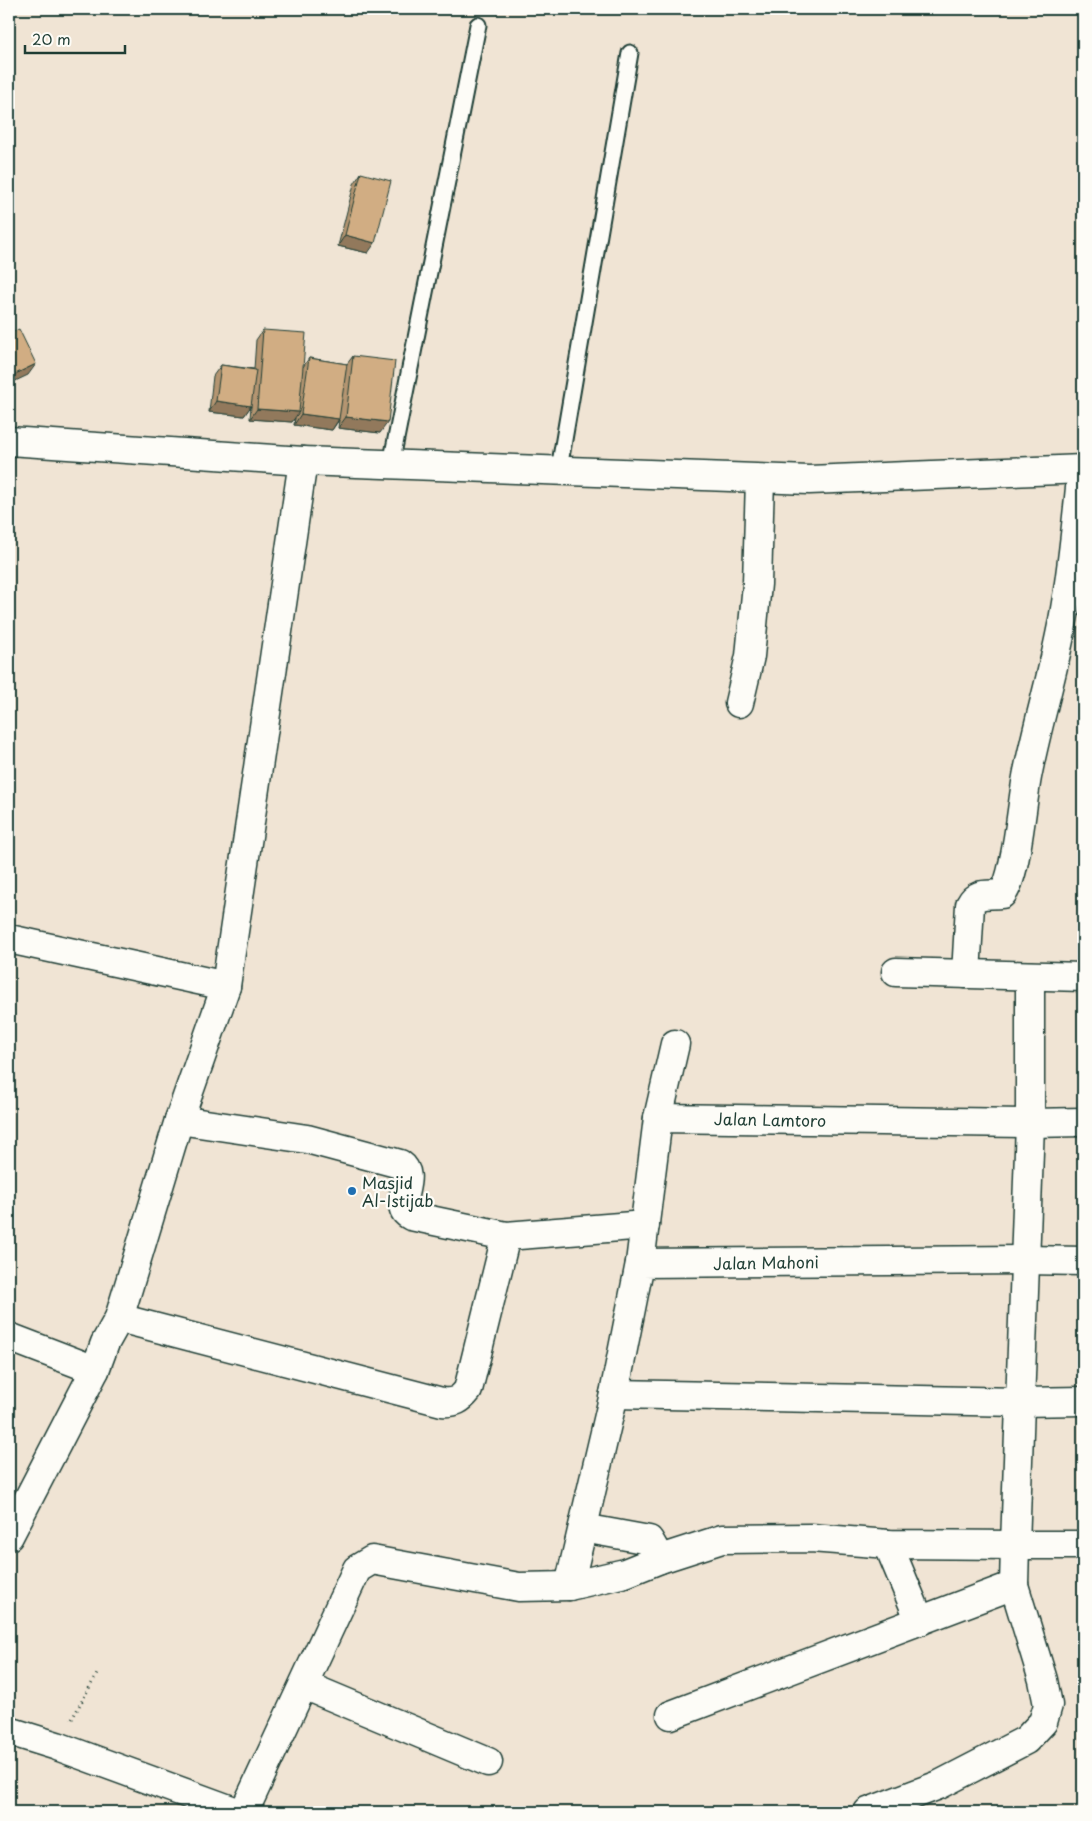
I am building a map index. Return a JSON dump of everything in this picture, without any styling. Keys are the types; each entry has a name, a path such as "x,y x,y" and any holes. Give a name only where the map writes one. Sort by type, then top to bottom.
{"street":[{"path":"9,441 303,460 760,479 809,480 1083,469 1065,609 1027,773 1018,838 1008,884 1002,894 980,894 970,905 966,974"},
{"path":"9,1536 95,1370 105,1343 119,1318 179,1120 226,986 303,460"},
{"path":"739,703 750,656 753,629 757,584 760,479"},
{"path":"9,939 226,986"},
{"path":"896,972 1083,977"},
{"path":"868,1812 939,1785 1026,1740 1043,1722 1048,1705 1043,1680 1014,1585 1030,1123 1030,976"},
{"path":"569,1586 614,1394 640,1263 658,1118 675,1044"},
{"name":"Jalan Lamtoro","path":"658,1118 1083,1122"},
{"path":"179,1120 306,1139 400,1164 404,1167 407,1175 403,1208 405,1213 411,1216 506,1236 645,1225"},
{"path":"119,1318 442,1402 453,1403 461,1399 468,1390 506,1236"},
{"name":"Jalan Mahoni","path":"640,1263 1083,1261"},
{"path":"9,1337 95,1370"},
{"path":"614,1394 1020,1402 1083,1401"},
{"path":"583,1528 649,1540 660,1559"},
{"path":"244,1812 357,1569 372,1560 519,1587 569,1586 625,1573 660,1559 722,1539 811,1538 888,1544 1083,1545"},
{"path":"888,1544 920,1620"},
{"path":"671,1716 1014,1585"},
{"path":"304,1685 488,1762"},
{"path":"9,1731 57,1746 237,1812"}],"lane":[{"path":"391,464 478,25"},
{"path":"559,470 630,53"}],"path":[{"path":"57,1746 98,1672"}],"building":[{"path":"361,173 391,181 375,243 345,235"},
{"path":"19,329 36,364 9,377 9,334"},
{"path":"263,330 306,333 299,412 257,409"},
{"path":"353,356 395,361 388,422 346,417"},
{"path":"309,358 347,364 339,419 301,414"},
{"path":"221,365 256,370 251,406 216,401"}],"place":[{"name":"Masjid Al-Istijab","path":"352,1191"}]}
